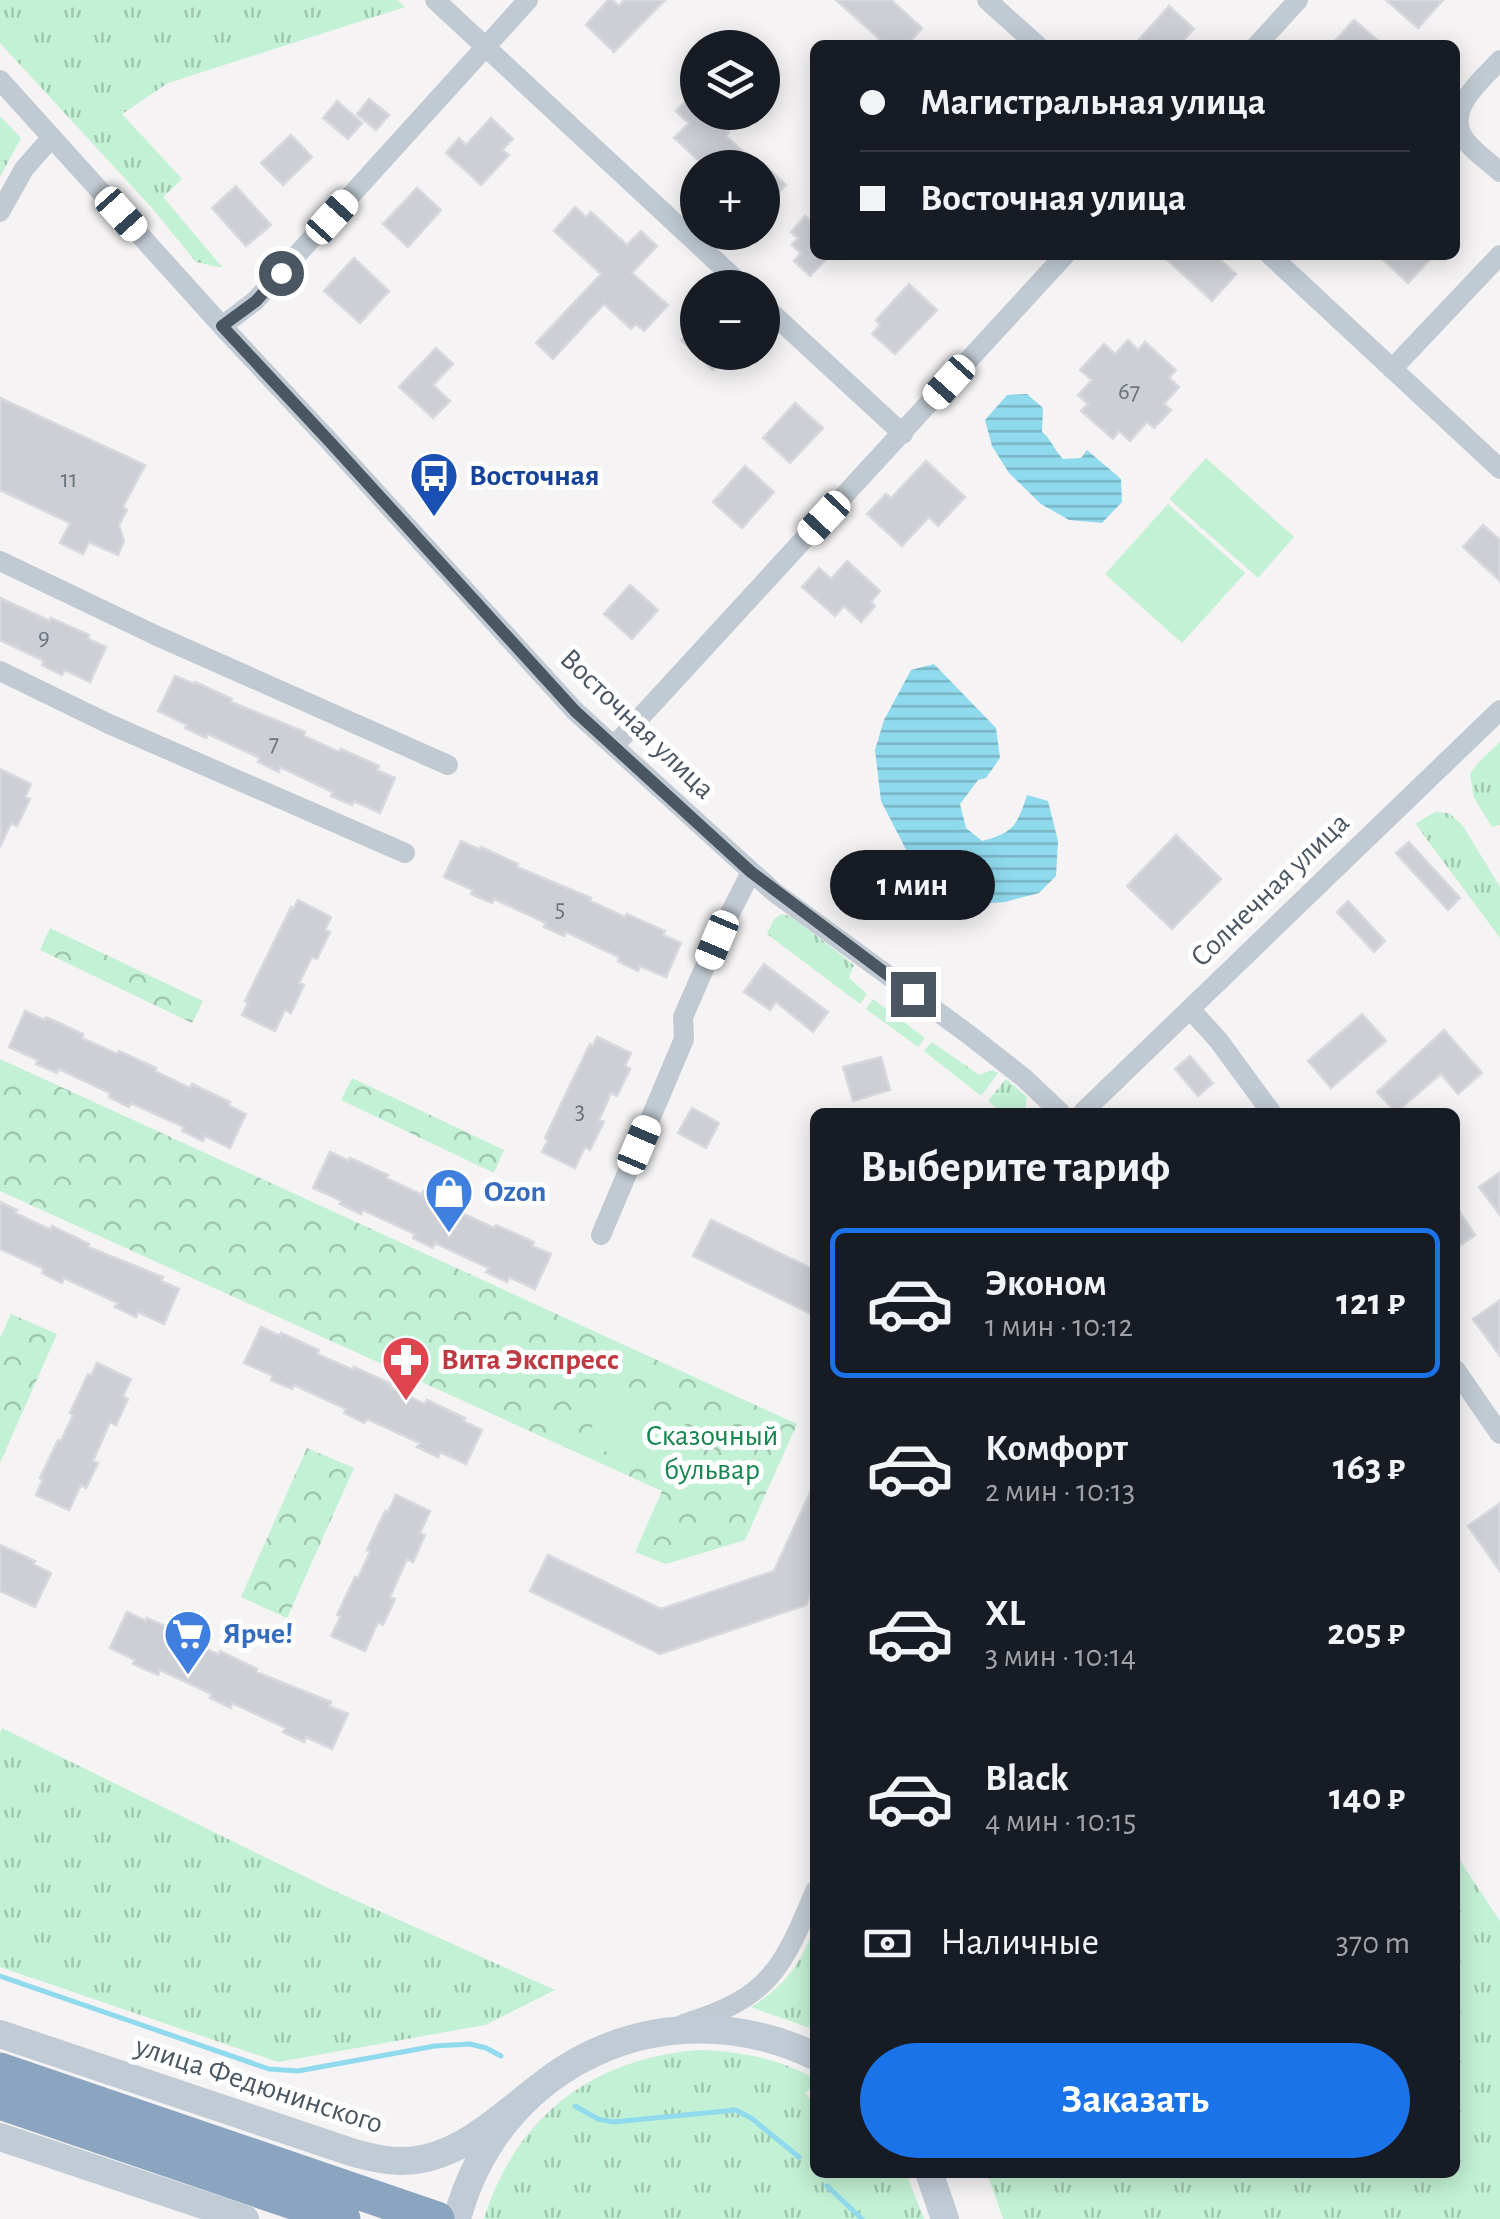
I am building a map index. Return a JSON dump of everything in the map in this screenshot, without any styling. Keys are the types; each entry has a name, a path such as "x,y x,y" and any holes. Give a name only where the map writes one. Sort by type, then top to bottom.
{"highway":[{"path":"0,2070 437,2219"},
{"path":"0,2102 343,2219"}],"main road":[{"path":"457,2219 484,2153 520,2106 542,2085 592,2053 649,2034 709,2028 768,2037 810,2054"},
{"name":"улица Федюнинского","path":"0,2034 382,2160 417,2160 454,2149 542,2085"},
{"path":"0,2137 245,2219"},
{"path":"931,2178 946,2219"}],"street":[{"path":"435,0 726,270"},
{"path":"222,326 256,301 528,0"},
{"path":"987,0 1031,40"},
{"path":"1262,40 1298,0"},
{"path":"1460,112 1462,102 1500,60"},
{"name":"Восточная улица","path":"0,80 575,711 751,872 968,1034 1056,1108"},
{"path":"1460,127 1464,138 1500,172"},
{"path":"0,212 24,168 52,137"},
{"path":"1392,369 1500,255"},
{"path":"614,746 1060,260"},
{"path":"1275,260 1500,469"},
{"path":"780,321 903,434"},
{"path":"0,561 155,635 448,765"},
{"path":"0,671 109,724 405,853"},
{"name":"Солнечная улица","path":"1087,1108 1500,710"},
{"path":"601,1235 684,1039 683,1017 751,872"},
{"path":"1190,1009 1269,1108"},
{"path":"1460,1376 1500,1434"},
{"path":"649,2034 727,2008 761,1986 793,1944 810,1903"}],"green space":[{"path":"0,0 397,0 405,7 168,83 122,114 182,179 163,197 223,268 196,262 152,208 0,43"},
{"path":"0,116 21,138 0,177"},
{"path":"1206,458 1294,537 1258,578 1169,499"},
{"path":"1168,504 1245,573 1182,643 1105,574"},
{"path":"1500,742 1500,825 1492,827 1474,798 1470,774"},
{"path":"1435,812 1449,813 1463,826 1500,887 1500,938 1417,826"},
{"path":"782,914 792,917 854,965 849,978 867,994 860,1004 767,934 774,919"},
{"path":"50,928 203,1001 192,1023 40,950"},
{"path":"873,999 925,1038 918,1047 866,1009"},
{"path":"932,1042 979,1075 992,1070 998,1073 981,1096 924,1051"},
{"name":"Сказочный бульвар","path":"0,1059 797,1424 745,1540 666,1564 635,1552 662,1491 0,1191"},
{"path":"352,1078 504,1150 494,1173 341,1100"},
{"path":"1006,1079 1027,1097 1026,1108 996,1108 988,1101"},
{"path":"11,1314 57,1334 0,1463 0,1338"},
{"path":"611,1393 704,1434 708,1444 690,1479 680,1485 592,1445 589,1434"},
{"path":"307,1448 354,1468 287,1618 241,1597"},
{"path":"2,1728 328,1888 555,1990 485,2025 278,2062 0,1967"},
{"path":"1460,1861 1500,1921 1500,2219 1003,2219 989,2178 1460,2178"},
{"path":"810,1936 810,2028 751,2007 774,1991"},
{"path":"697,2050 728,2052 758,2057 810,2077 810,2088 805,2093 810,2098 810,2178 908,2178 924,2219 484,2219 515,2151 562,2100 623,2066"}],"water":[{"path":"1027,394 1043,408 1042,432 1063,459 1081,458 1087,450 1121,479 1122,502 1102,523 1069,520 1041,504 1009,473 992,446 985,420 1007,395"},
{"path":"934,664 996,728 1000,758 960,804 966,828 982,841 992,838 1012,827 1027,795 1048,801 1058,841 1056,876 1039,893 977,904 941,895 914,865 881,801 875,750 884,720 911,670"}],"building":[{"path":"608,0 619,6 624,0 665,0 614,52 586,25"},
{"path":"836,0 891,0 922,28 911,40 880,40"},
{"path":"1386,0 1443,0 1418,28"},
{"path":"1169,6 1194,29 1184,40 1138,40"},
{"path":"1354,20 1377,40 1336,40"},
{"path":"369,99 389,115 376,130 357,114"},
{"path":"337,101 362,123 348,139 323,118"},
{"path":"491,118 513,139 502,150 509,155 481,185 446,153 459,138 466,145"},
{"path":"682,130 727,130 726,136 741,150 687,150 674,138"},
{"path":"291,135 312,157 283,185 261,163"},
{"path":"236,186 271,225 246,246 212,208"},
{"path":"417,188 441,210 408,247 383,224"},
{"path":"575,207 586,217 591,212 627,245 641,231 657,246 632,273 668,305 644,331 636,324 631,329 604,304 553,359 536,343 601,274 554,231"},
{"path":"805,216 810,220 810,260 825,260 810,276 794,261 801,253 792,245 798,238 791,232"},
{"path":"354,258 389,291 360,323 324,291"},
{"path":"1167,260 1221,260 1236,274 1212,301"},
{"path":"1383,260 1429,260 1408,283"},
{"path":"909,284 937,310 895,354 872,334 880,325 876,320"},
{"path":"1128,340 1138,350 1145,342 1176,370 1169,378 1179,387 1164,404 1171,410 1154,428 1147,422 1130,441 1119,431 1113,439 1081,411 1088,404 1078,395 1092,380 1080,370 1104,344 1115,354"},
{"path":"436,348 453,364 433,385 450,401 433,418 399,387"},
{"path":"0,398 145,465 123,507 127,510 119,525 124,541 118,555 89,542 83,554 60,543 70,523 0,490"},
{"path":"795,403 823,428 790,463 763,438"},
{"path":"926,461 965,497 938,526 929,517 902,546 867,514 886,494 891,498"},
{"path":"745,466 774,492 742,528 713,502"},
{"path":"1483,525 1500,540 1500,581 1463,547"},
{"path":"847,561 880,591 871,602 875,606 861,622 844,606 835,616 802,587 819,568 831,579"},
{"path":"630,585 658,610 632,639 604,614"},
{"path":"0,598 89,635 88,639 106,647 90,682 65,670 62,675 42,665 44,661 0,640"},
{"path":"175,676 305,732 304,736 339,752 341,749 379,766 377,770 395,778 380,813 331,796 333,792 280,767 279,772 258,762 260,758 208,734 206,738 158,711"},
{"path":"0,769 31,784 25,797 30,799 17,826 11,823 0,847"},
{"path":"1176,835 1221,879 1172,929 1127,886"},
{"path":"461,841 518,864 517,867 625,917 627,914 665,931 663,935 681,943 666,977 640,966 638,971 618,961 619,957 566,932 564,936 544,927 546,923 494,899 492,903 471,894 473,890 444,877"},
{"path":"1409,842 1460,898 1448,910 1396,853"},
{"path":"298,900 331,917 325,930 330,932 299,983 304,985 291,1013 285,1010 275,1031 242,1015 248,1003 245,1001"},
{"path":"1348,901 1385,941 1374,952 1337,912"},
{"path":"764,964 828,1012 813,1032 776,1002 770,1010 744,992"},
{"path":"25,1011 156,1068 155,1071 190,1088 192,1084 230,1102 228,1105 246,1114 230,1148 205,1136 203,1141 182,1131 184,1127 131,1103 129,1107 109,1097 110,1093 59,1069 57,1073 36,1064 38,1060 9,1047"},
{"path":"1362,1014 1386,1041 1331,1088 1308,1061"},
{"path":"1444,1030 1482,1073 1458,1094 1441,1074 1401,1108 1392,1108 1377,1092"},
{"path":"597,1037 631,1053 625,1066 630,1069 617,1096 611,1093 599,1120 604,1122 590,1150 585,1147 575,1168 542,1152 571,1083"},
{"path":"1190,1056 1213,1083 1198,1096 1175,1069"},
{"path":"881,1057 890,1090 853,1101 843,1067"},
{"path":"692,1108 719,1123 706,1148 678,1133"},
{"path":"330,1152 388,1175 386,1178 422,1195 423,1191 460,1208 459,1212 494,1228 496,1225 534,1242 532,1246 551,1254 535,1289 509,1277 507,1282 486,1272 489,1268 435,1243 433,1248 413,1238 415,1234 363,1210 361,1214 313,1188"},
{"path":"1500,1172 1500,1215 1479,1187"},
{"path":"0,1202 51,1230 52,1226 89,1244 88,1247 163,1277 161,1281 179,1289 164,1324 138,1312 136,1317 115,1307 118,1303 64,1278 62,1283 42,1273 44,1269 0,1249"},
{"path":"1460,1212 1475,1235 1460,1246"},
{"path":"711,1220 810,1268 810,1314 693,1256"},
{"path":"1500,1300 1500,1356 1473,1319"},
{"path":"261,1327 319,1350 317,1354 391,1384 390,1387 425,1404 427,1400 465,1418 463,1421 482,1430 466,1464 440,1452 438,1457 417,1447 420,1443 367,1419 364,1423 344,1413 346,1409 294,1385 292,1389 271,1380 273,1376 244,1363"},
{"path":"97,1363 131,1379 123,1396 128,1399 116,1425 110,1422 93,1461 98,1463 69,1510 36,1495 43,1479 40,1478 73,1415 70,1413 88,1374 91,1376"},
{"path":"810,1493 810,1596 806,1605 660,1654 530,1591 548,1555 661,1609 774,1571"},
{"path":"396,1495 430,1511 413,1562 407,1559 390,1597 395,1599 383,1625 378,1622 365,1651 331,1636 341,1616 337,1615"},
{"path":"1500,1503 1500,1571 1468,1526"},
{"path":"0,1545 51,1573 35,1607 0,1591"},
{"path":"127,1612 331,1702 329,1706 348,1714 332,1749 306,1737 304,1742 283,1732 286,1728 232,1703 231,1708 210,1698 212,1694 160,1670 158,1675 133,1664 135,1660 110,1648"}],"waterway":[{"path":"0,1976 269,2069 298,2071 435,2046 470,2044 501,2056"},
{"path":"575,2106 598,2119 613,2122 736,2110 799,2157"},
{"path":"827,2186 862,2219"}],"place":[{"name":"Восточная","path":"434,518"},
{"name":"Ozon","path":"449,1234"},
{"name":"Вита Экспресс","path":"406,1402"},
{"name":"Ярче!","path":"188,1676"}],"route":[{"path":"281,273 256,301 222,326 575,711 774,892 913,994"}]}
